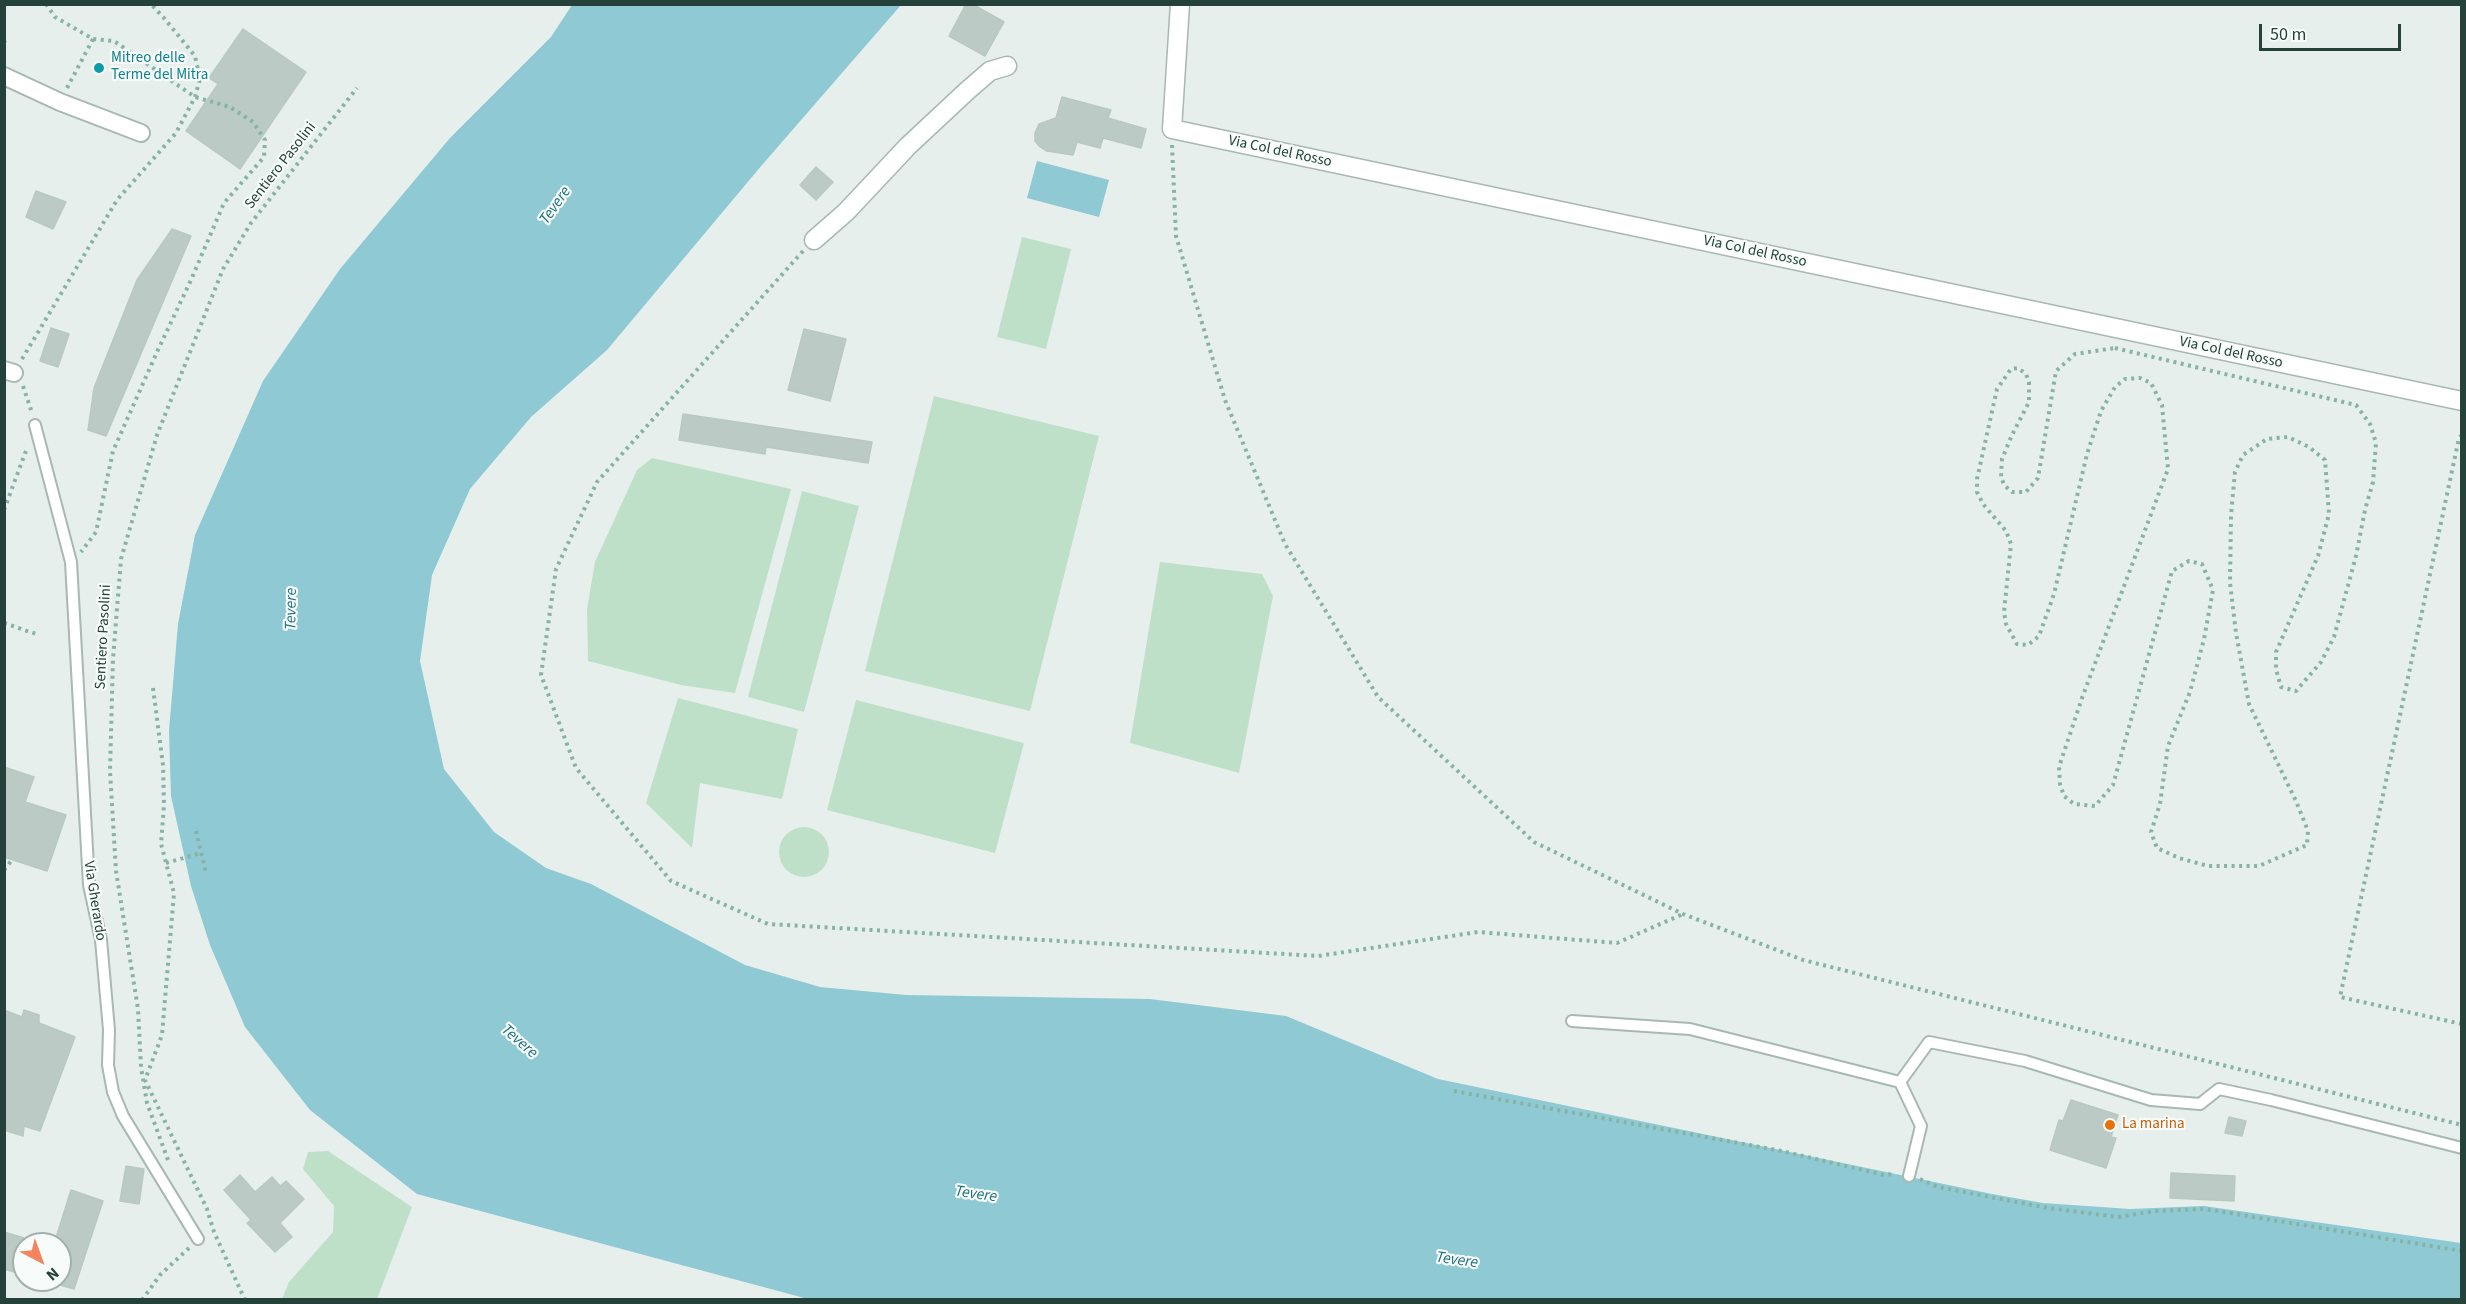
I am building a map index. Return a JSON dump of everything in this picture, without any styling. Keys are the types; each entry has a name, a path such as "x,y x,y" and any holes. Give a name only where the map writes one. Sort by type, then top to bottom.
{"street":[{"path":"1172,129 1180,4"},
{"path":"814,240 846,212 908,146 968,90 990,71 1007,66"},
{"path":"4,76 60,102 141,133"},
{"name":"Via Col del Rosso","path":"1172,129 2462,401"}],"lane":[{"name":"Via Gherardo","path":"35,425 71,562 89,885 101,940 109,1030 108,1065 113,1092 123,1116 198,1239"},
{"path":"1572,1021 1690,1029 1900,1082"},
{"path":"1900,1082 1929,1042 2025,1061 2151,1101 2200,1104 2219,1089 2462,1148"},
{"path":"1900,1082 1921,1126 1909,1176"}],"path":[{"path":"46,4 55,17 93,39 114,41 195,97 230,107 253,122 265,140 264,157 224,203 113,452 96,532 86,548 71,562"},
{"path":"9,371 117,200 176,133 195,97 200,79 195,56 151,4"},
{"path":"60,102 93,39"},
{"name":"Sentiero Pasolini","path":"171,1166 147,1103 141,1067 138,1009 116,871 110,771 113,659 121,559 157,435 223,269 251,224 357,88"},
{"path":"1172,129 1176,236 1225,400 1285,544 1378,697 1534,842 1683,914 1803,960 2462,1125"},
{"path":"814,240 597,482 556,569 541,675 576,768 672,881 768,924 1318,956 1478,932 1617,943 1683,914"},
{"path":"2115,348 2356,405 2370,424 2376,443 2373,482 2334,636 2321,662 2296,691 2282,687 2276,669 2276,652 2318,556 2329,514 2325,460 2309,447 2288,437 2266,439 2243,455 2235,472 2231,515 2230,583 2236,633 2249,704 2296,801 2308,831 2307,845 2259,866 2208,866 2179,858 2157,848 2151,832 2160,804 2168,746 2190,692 2204,639 2213,590 2202,564 2189,561 2172,571 2113,785 2095,806 2074,804 2064,796 2060,784 2059,767 2082,698 2168,469 2162,405 2151,383 2140,378 2125,379 2115,387 2102,411 2087,454 2046,621 2039,636 2028,645 2017,644 2012,639 2004,612 2011,544 2006,531 1983,504 1977,492 1977,479 1997,389 2011,369 2018,368 2026,374 2029,382 2029,402 2002,459 2001,478 2012,492 2026,492 2038,478 2056,371 2074,354 2115,348"},
{"path":"2462,435 2458,438 2340,998 2462,1024"},
{"path":"4,623 39,635"},
{"path":"153,688 163,765 164,805 161,844 174,893 162,1035 146,1080 207,1209 214,1232 245,1299"},
{"path":"196,831 206,873"},
{"path":"166,863 201,854"},
{"path":"4,870 12,860"},
{"path":"1454,1091 1782,1151 1884,1174 1909,1176 1938,1187 2048,1208 2118,1217 2155,1211 2205,1209 2462,1251"},
{"path":"142,1299 160,1275 198,1239"}],"green space":[{"path":"1022,237 1071,249 1046,349 997,337"},
{"path":"934,396 1099,436 1030,711 865,671"},
{"path":"652,458 791,489 735,693 681,685 588,661 587,609 595,562 637,470"},
{"path":"802,491 859,506 804,712 748,697"},
{"path":"1160,562 1262,574 1273,596 1239,773 1130,743"},
{"path":"678,698 798,729 782,799 700,783 692,848 646,803"},
{"path":"856,700 1024,743 995,853 827,810"},
{"path":"799,827 809,827 822,834 829,847 829,857 822,870 809,877 799,877 790,873 783,866 779,857 779,847 783,838 790,831"},
{"path":"328,1151 412,1207 377,1299 282,1299 289,1282 333,1232 334,1206 303,1169 308,1152"}],"water":[{"name":"Tevere","path":"572,5 901,5 762,165 607,350 531,417 470,489 432,575 420,661 444,769 494,832 546,868 591,884 745,965 820,987 906,995 1150,999 1286,1016 1438,1079 1992,1194 2043,1203 2130,1209 2204,1206 2461,1243 2461,1299 808,1299 417,1194 310,1110 245,1027 210,945 191,886 171,796 169,731 178,624 195,535 263,381 340,269 450,138 551,37"},
{"path":"1037,161 1109,180 1099,217 1027,198"}],"building":[{"path":"966,4 972,4 1004,22 985,56 949,36"},
{"path":"243,29 306,72 240,169 186,131 218,84 209,78"},
{"path":"1062,97 1111,110 1108,118 1146,129 1141,148 1103,138 1100,148 1077,142 1073,155 1047,151 1039,146 1035,141 1035,133 1039,124 1056,118"},
{"path":"816,167 833,182 816,200 800,185"},
{"path":"36,191 66,202 53,229 26,217"},
{"path":"172,229 191,236 106,436 88,430 94,388 137,280"},
{"path":"51,328 69,334 58,367 40,361"},
{"path":"804,329 846,339 830,401 788,390"},
{"path":"683,414 872,442 868,463 766,447 765,454 679,440"},
{"path":"4,767 34,777 25,802 66,815 47,871 4,857"},
{"path":"4,1010 22,1017 24,1010 39,1015 39,1023 75,1037 40,1131 24,1126 23,1136 4,1130"},
{"path":"2071,1100 2118,1115 2111,1137 2116,1138 2106,1168 2050,1150 2059,1120 2063,1121"},
{"path":"2229,1117 2246,1121 2242,1136 2225,1133"},
{"path":"126,1166 144,1169 139,1204 120,1201"},
{"path":"2171,1173 2235,1176 2234,1201 2170,1198"},
{"path":"240,1175 255,1192 272,1177 280,1186 286,1181 304,1199 280,1223 292,1237 275,1252 247,1223 251,1220 224,1190"},
{"path":"71,1190 103,1201 74,1289 72,1288 72,1232 58,1232"},
{"path":"4,1232 12,1234 12,1271 4,1269"}],"place":[{"name":"Mitreo delle Terme del Mitra","path":"99,68"},
{"name":"La marina","path":"2110,1125"}]}
